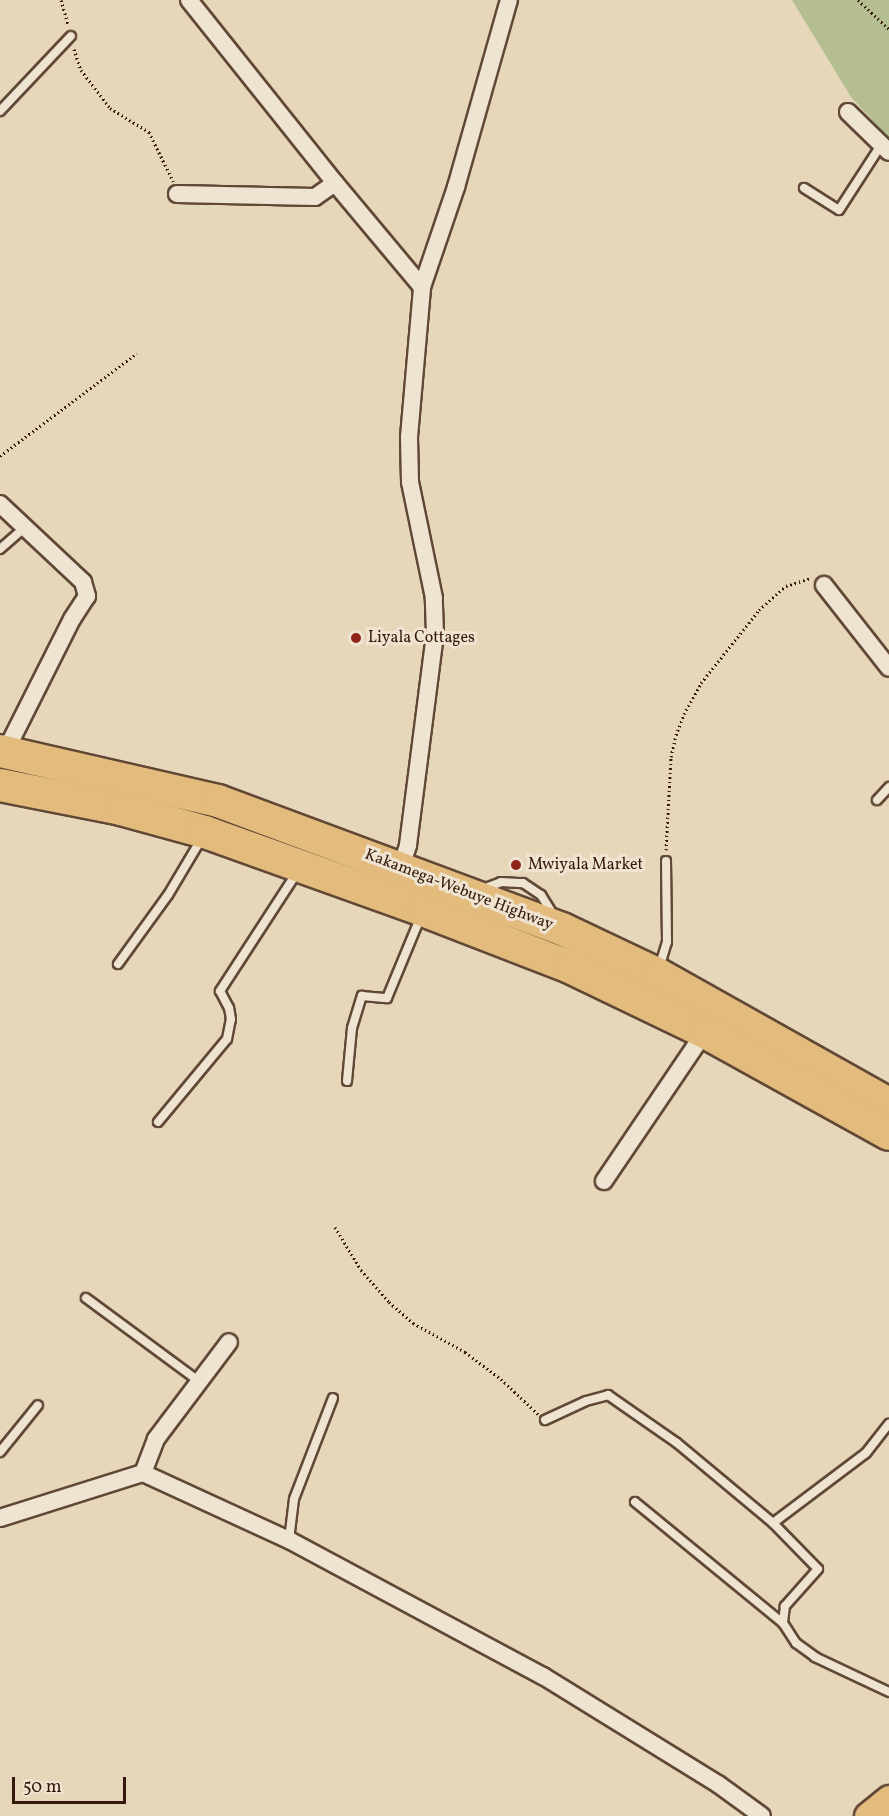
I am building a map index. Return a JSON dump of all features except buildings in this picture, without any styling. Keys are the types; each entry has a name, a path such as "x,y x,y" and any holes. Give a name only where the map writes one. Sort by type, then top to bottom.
{"highway":[{"name":"Kakamega-Webuye Highway","path":"2,752 218,801 401,867 562,929 657,974 889,1104"},
{"name":"Kakamega-Webuye Highway","path":"0,785 121,809 205,832 423,910 570,967 705,1032 889,1134"}],"main road":[{"path":"868,1816 889,1799"}],"street":[{"path":"189,0 335,183 423,287"},
{"path":"401,867 408,845 435,633 434,598 410,471 409,437 423,287 456,187 510,0"},
{"path":"848,112 885,148"},
{"path":"177,194 315,197 335,183"},
{"path":"0,504 84,582 87,596 2,752"},
{"path":"824,585 889,668"},
{"path":"604,1181 705,1032"},
{"path":"143,1473 156,1439 229,1342"},
{"path":"0,1518 143,1473 289,1540 543,1676 709,1778 762,1816"}],"lane":[{"path":"0,111 71,36"},
{"path":"804,188 839,210 885,148"},
{"path":"0,549 24,528"},
{"path":"877,800 889,787"},
{"path":"118,964 168,895 205,832"},
{"path":"657,974 667,942 666,861"},
{"path":"158,1122 227,1039 231,1019 229,1008 220,991 301,865"},
{"path":"347,1081 352,1028 362,996 387,998 423,910"},
{"path":"86,1298 200,1382"},
{"path":"545,1420 586,1401 608,1395 677,1443 773,1523 818,1569 785,1606 783,1623"},
{"path":"289,1540 294,1499 333,1398"},
{"path":"0,1452 38,1405"},
{"path":"773,1523 866,1453 889,1424"},
{"path":"636,1502 783,1623 796,1643 815,1657 889,1692"}],"path":[{"path":"61,0 81,70 110,108 149,132 168,168 177,194"},
{"path":"858,0 889,29"},
{"path":"0,456 137,353"},
{"path":"666,861 671,758 676,735 701,683 759,610 786,586 812,577 824,585"},
{"path":"335,1227 361,1270 389,1302 413,1323 465,1352 501,1379 545,1420"}],"green space":[{"path":"792,0 889,0 889,138 851,97"}],"place":[{"name":"Liyala Cottages","path":"356,638"},
{"name":"Mwiyala Market","path":"516,865"}]}
